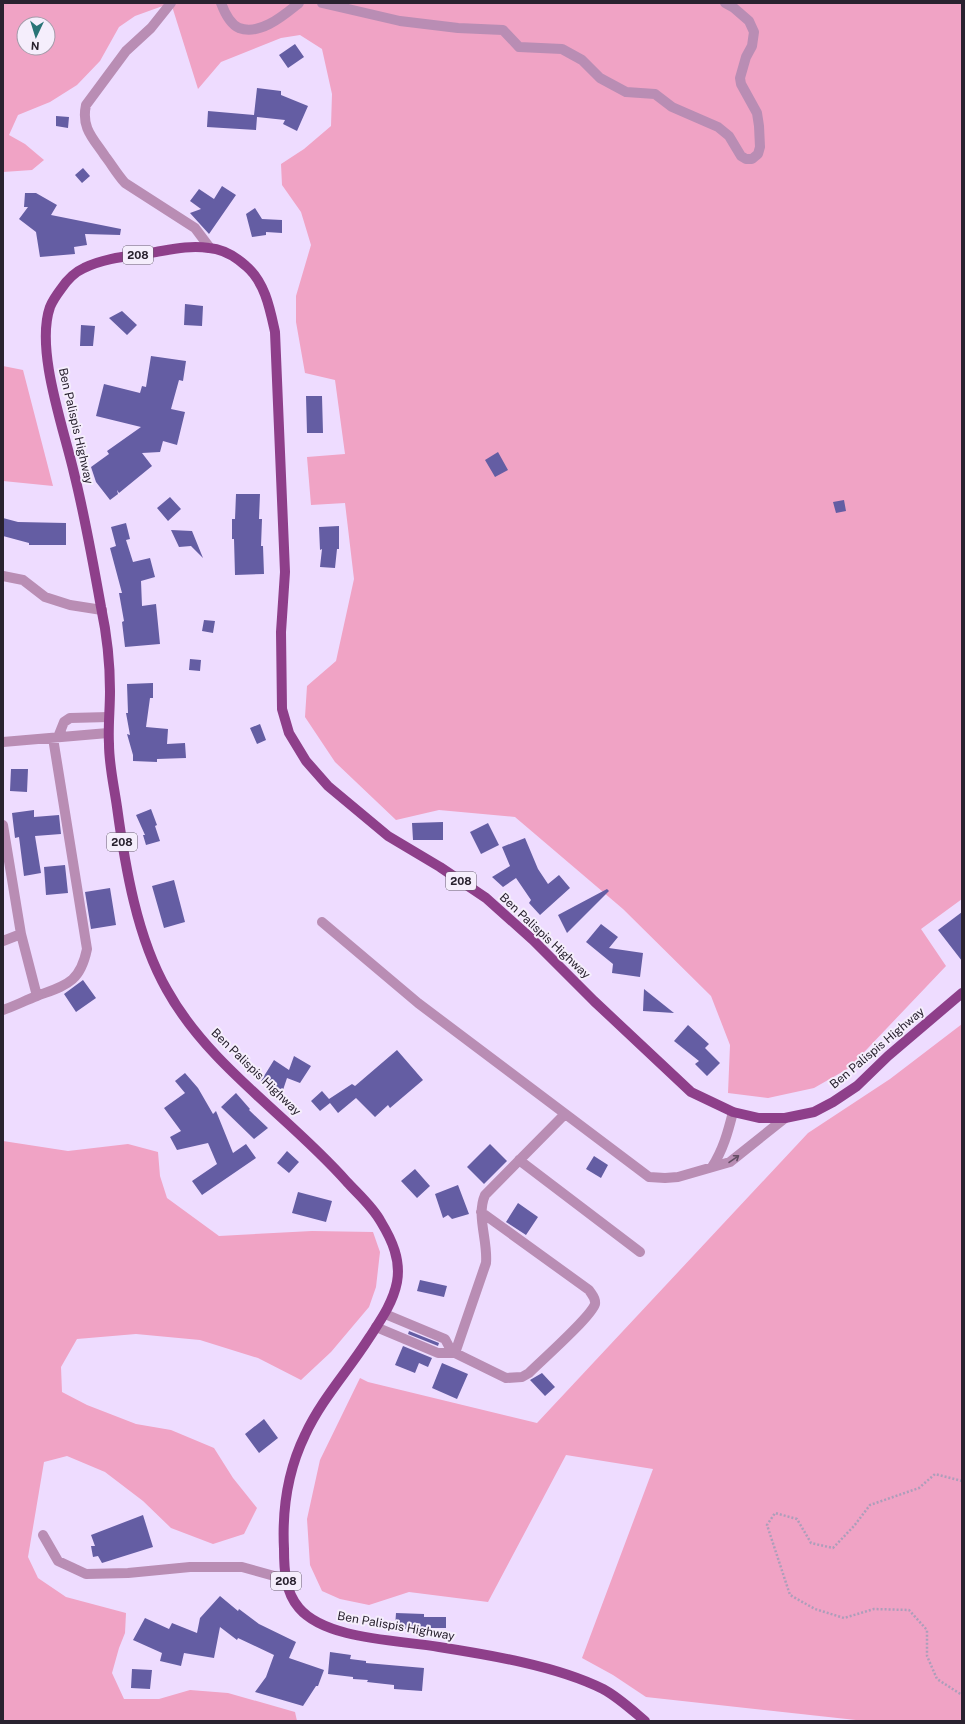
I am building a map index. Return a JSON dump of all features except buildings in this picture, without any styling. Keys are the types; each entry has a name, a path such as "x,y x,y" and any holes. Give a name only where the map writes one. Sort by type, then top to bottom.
{"main road":[{"name":"Ben Palispis Highway","path":"645,1721 605,1690 565,1675 524,1663 443,1647 336,1631 313,1621 296,1605 285,1579 283,1543 284,1516 290,1476 302,1439 318,1409 353,1362 385,1314 397,1282 398,1265 394,1245 377,1214 323,1154 212,1050 168,993 152,960 131,886 108,751 110,662 102,610 75,475 64,438 47,356 46,327 51,304 65,283 80,269 101,261 182,247 210,248 225,252 241,261 251,269 267,299 275,332 285,572 281,632 282,709 289,733 306,761 328,786 388,836 440,867 486,898 533,940 605,1011 691,1092 732,1112 759,1118 785,1118 814,1112 833,1102 857,1086 888,1056 962,992"}],"street":[{"path":"171,3 151,28 126,51 86,105 84,115 90,135 125,183 195,228 210,248"},
{"path":"221,3 226,15 238,27 256,30 283,16 299,3"},
{"path":"322,3 400,21 458,28 503,30 519,47 562,48 582,60 606,82 626,92 655,94 672,107 718,127 729,136 741,156 746,159 752,159 758,154 760,147 759,126 757,113 741,84 740,78 746,57 752,46 754,32 749,21 734,8 725,3"},
{"path":"3,576 23,580 45,597 64,603 102,610"},
{"path":"3,1010 37,996 57,990 78,975 84,962 87,949 56,737 64,722 70,718 109,717"},
{"path":"3,742 108,733"},
{"path":"3,826 21,934 37,996"},
{"path":"322,922 418,1003 649,1177 678,1177 712,1167 721,1166 730,1162 785,1118"},
{"path":"3,941 21,934"},
{"path":"712,1167 722,1148 732,1112"},
{"path":"454,1352 486,1263 487,1251 481,1212 481,1204 485,1195 565,1114"},
{"path":"520,1160 640,1252"},
{"path":"385,1314 445,1340 454,1352 506,1378 522,1377 529,1373 585,1318 595,1304 594,1298 589,1290 481,1212"},
{"path":"376,1327 438,1353 454,1352"},
{"path":"43,1535 58,1561 86,1574 128,1573 190,1567 242,1568 285,1579"}],"path":[{"path":"962,1481 935,1474 919,1488 870,1505 854,1526 833,1548 811,1543 797,1519 776,1513 767,1525 790,1595 815,1609 844,1618 874,1609 909,1610 927,1630 927,1656 937,1679 962,1695"}],"shaded area":[{"path":"3,3 171,3 135,16 119,27 100,61 77,85 50,102 18,115 9,135 25,144 44,160 32,170 3,172"},
{"path":"171,3 962,3 962,899 921,929 946,966 849,1068 814,1088 768,1098 728,1093 730,1045 711,996 623,909 515,817 439,810 396,820 335,762 305,717 307,686 336,661 354,579 345,503 311,505 307,457 345,454 335,380 305,373 296,322 296,296 311,245 301,212 282,185 281,164 304,149 331,126 332,94 322,49 300,35 281,38 221,62 198,89"},
{"path":"3,366 23,370 53,486 3,481"},
{"path":"962,1024 962,1721 865,1721 646,1697 613,1675 582,1658 653,1469 566,1455 488,1602 409,1592 369,1605 340,1599 322,1591 310,1565 307,1519 320,1460 360,1378 368,1382 537,1423 808,1133 890,1079"},
{"path":"3,1141 68,1151 128,1144 158,1152 160,1176 167,1198 219,1236 312,1231 373,1232 380,1252 376,1287 369,1307 331,1352 301,1380 258,1358 200,1340 136,1334 77,1339 61,1367 62,1392 87,1405 136,1424 171,1430 214,1448 233,1478 257,1508 244,1534 213,1544 171,1528 143,1501 105,1472 67,1456 44,1462 28,1557 38,1578 66,1597 126,1613 125,1633 112,1673 124,1699 159,1699 190,1690 228,1693 295,1712 297,1721 3,1721"}]}
